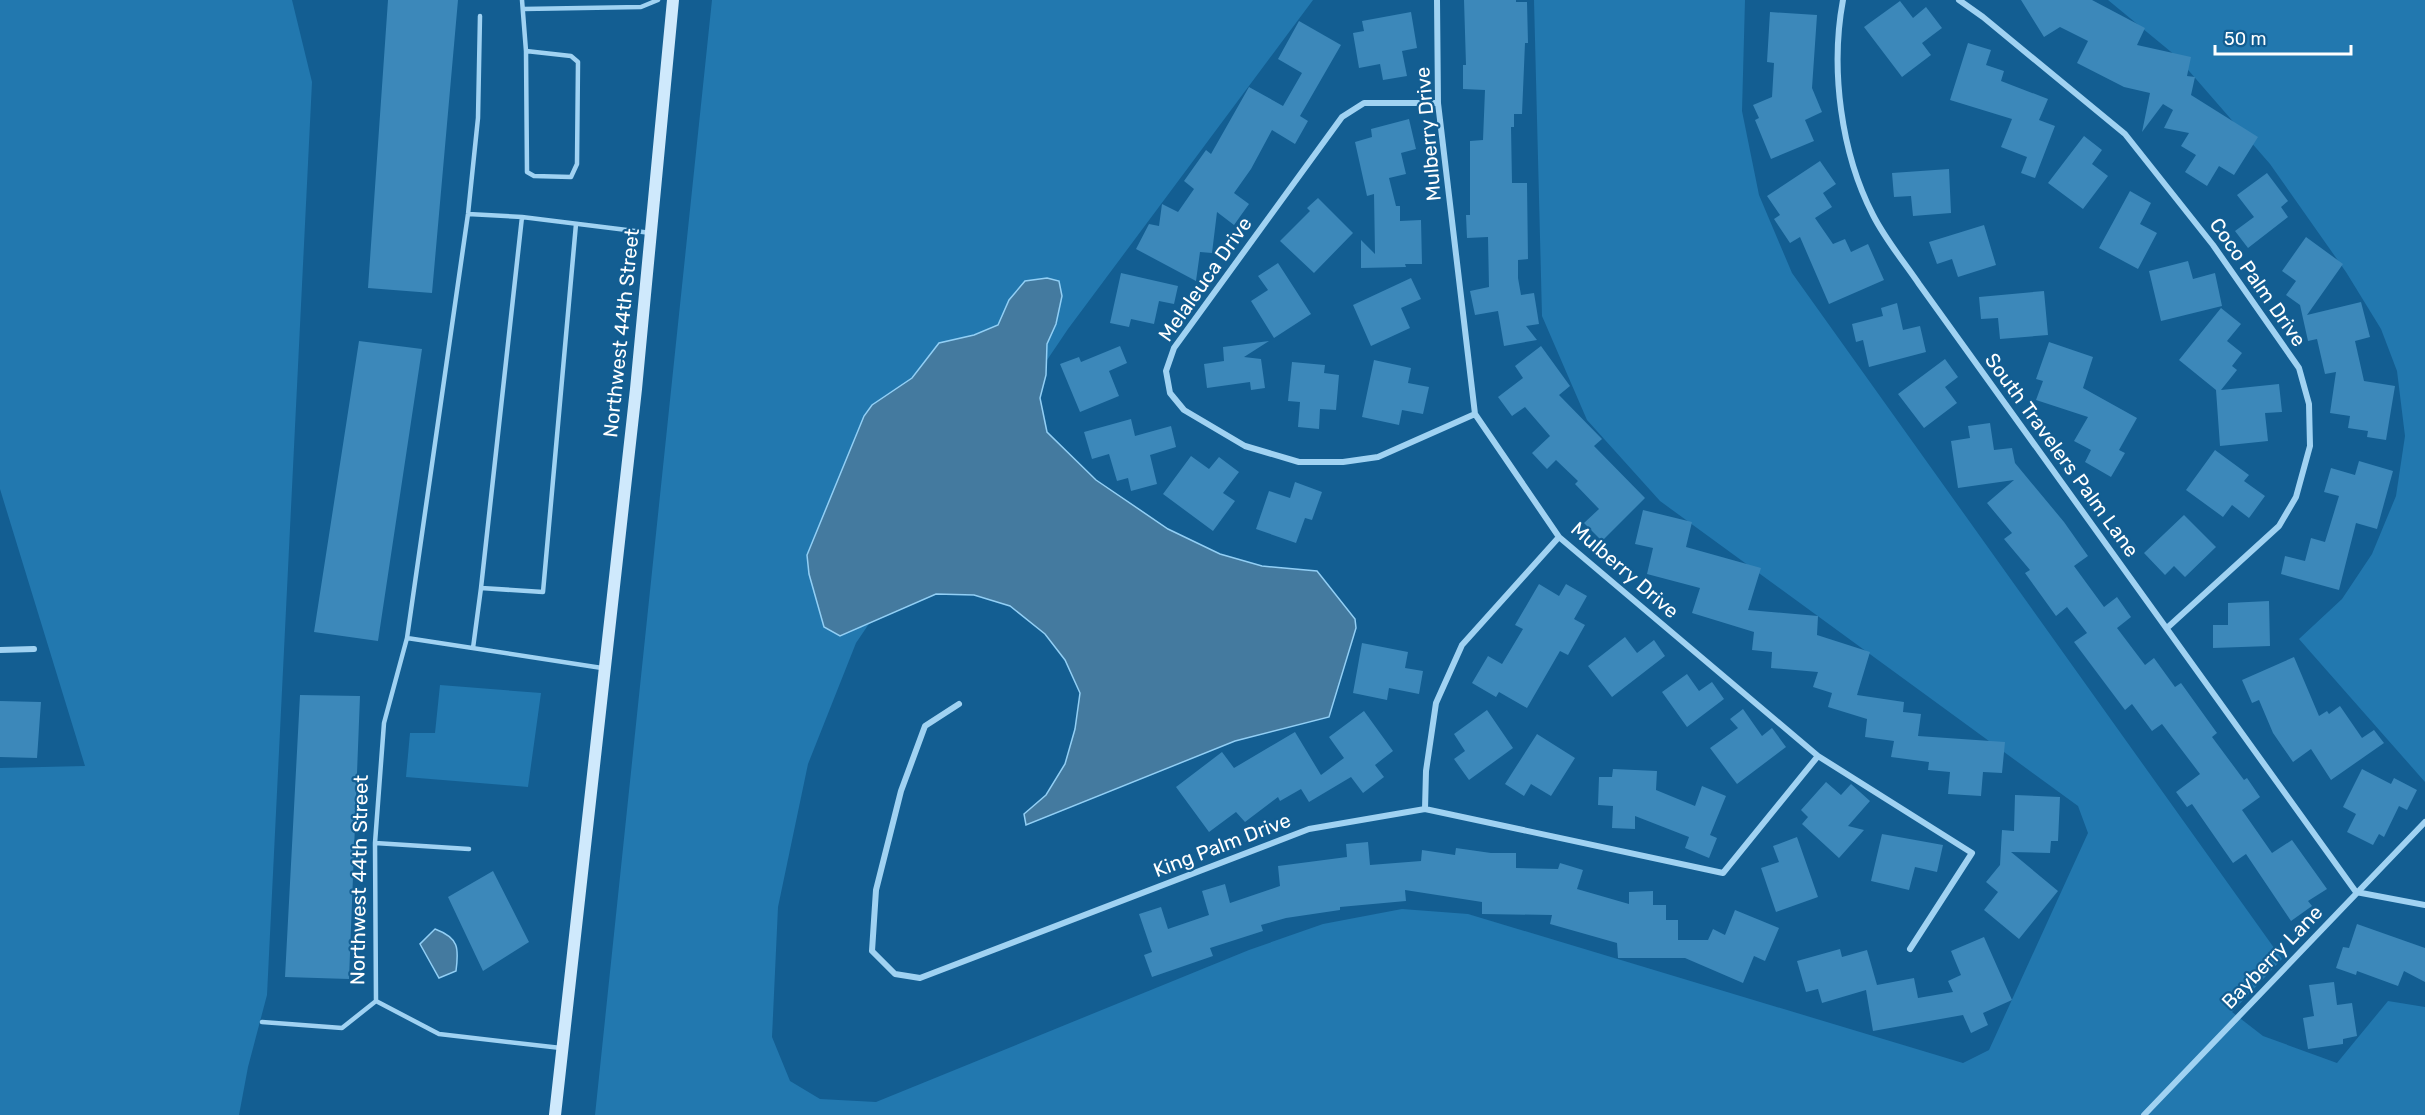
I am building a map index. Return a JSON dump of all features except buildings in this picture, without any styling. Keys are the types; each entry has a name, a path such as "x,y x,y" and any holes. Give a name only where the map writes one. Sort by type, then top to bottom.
{"street":[{"name":"Northwest 44th Street","path":"555,1115 605,669 673,0"},
{"name":"Mulberry Drive","path":"1437,0 1438,103 1475,414 1558,537 1818,756 1972,853 1910,949"},
{"name":"South Travelers Palm Lane","path":"1843,0 1840,14 1839,89 1846,149 1873,216 1919,284 2356,892"},
{"name":"Coco Palm Drive","path":"1959,0 1983,17 2125,134 2213,245 2299,368 2309,404 2310,446 2296,497 2279,526 2167,628"},
{"name":"Melaleuca Drive","path":"1438,103 1364,103 1342,117 1174,348 1166,371 1170,393 1184,410 1245,446 1299,462 1342,462 1378,457 1475,414"},
{"path":"1425,809 1426,771 1436,703 1462,645 1558,537"},
{"path":"0,650 33,650"},
{"name":"King Palm Drive","path":"959,704 925,726 901,791 876,890 872,951 895,974 920,978 1309,829 1425,809 1723,873 1818,756"},
{"name":"Bayberry Lane","path":"2144,1115 2425,822"},
{"path":"2356,892 2425,905"}],"lane":[{"path":"522,0 526,51 527,171 534,176 570,177 577,164 578,62 571,56 526,51"},
{"path":"523,9 641,7 658,0"},
{"name":"Northwest 44th Street","path":"480,16 478,117 468,214 407,638 384,723 375,843 376,1001 439,1034 563,1049"},
{"path":"468,214 522,217 651,233"},
{"path":"473,648 522,217"},
{"path":"481,588 543,592 576,224"},
{"path":"407,638 605,669"},
{"path":"375,843 469,849"},
{"path":"262,1022 342,1028 376,1001"}],"shaded area":[{"path":"0,0 292,0 312,82 267,995 248,1067 239,1115 0,1115 0,768 85,766 0,489"},
{"path":"712,0 1313,0 1068,329 856,643 808,764 778,907 772,1037 790,1081 820,1099 876,1102 1249,950 1323,924 1402,909 1468,914 1963,1063 1989,1050 2088,833 2078,806 1660,501 1587,420 1542,316 1534,0 1745,0 1742,111 1759,195 1792,273 2282,959 2232,1012 2263,1036 2337,1063 2388,1001 2425,1007 2425,1115 595,1115"},
{"path":"2108,0 2425,0 2425,782 2299,639 2342,599 2372,554 2396,496 2405,436 2397,371 2381,329 2346,272 2270,164 2176,56"},
{"path":"1047,278 1059,281 1062,296 1056,324 1047,344 1046,375 1040,398 1047,432 1096,480 1168,529 1220,554 1262,566 1317,571 1355,619 1356,628 1329,717 1235,741 1026,825 1024,814 1046,795 1065,764 1075,729 1080,693 1065,660 1045,634 1010,606 974,595 936,594 840,636 824,627 809,574 807,555 864,416 872,405 912,378 939,343 974,335 998,325 1009,300 1025,281"},
{"path":"440,685 541,693 528,787 406,777 410,733 435,733"},
{"path":"435,929 449,936 457,950 456,971 439,978 420,944"}]}
